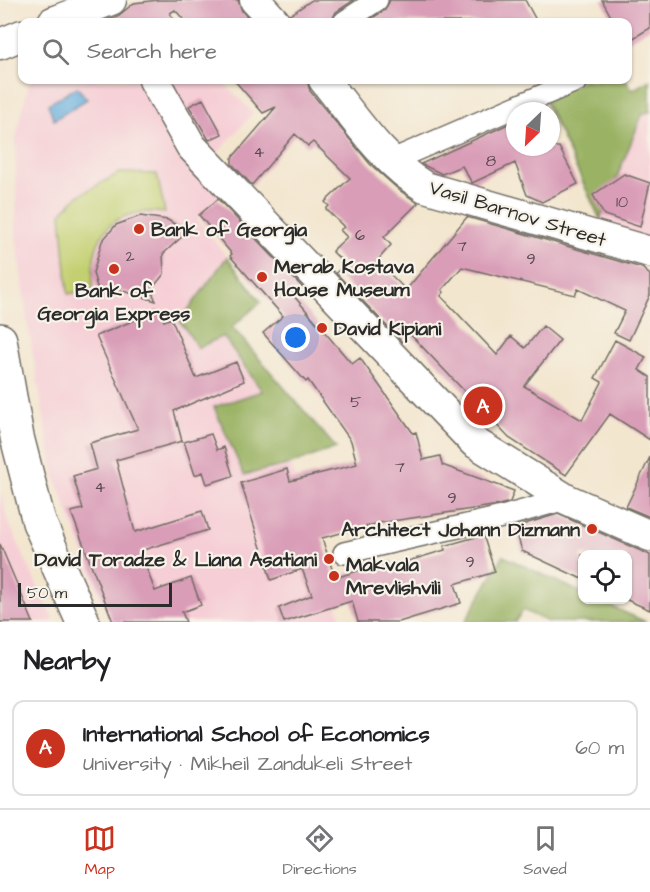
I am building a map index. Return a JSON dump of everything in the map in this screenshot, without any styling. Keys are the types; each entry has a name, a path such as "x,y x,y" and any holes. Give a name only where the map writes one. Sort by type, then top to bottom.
{"main road":[{"path":"0,340 8,439 39,522 83,622"}],"street":[{"path":"89,16 111,0"},
{"path":"255,0 271,18"},
{"path":"350,18 377,0"},
{"path":"0,44 18,37"},
{"path":"156,84 191,146 474,442 566,499 650,536"},
{"name":"Vasil Barnov Street","path":"327,84 390,161 402,173 425,187 650,252"},
{"path":"390,161 569,84"},
{"path":"344,553 502,517 566,499"}],"shaded area":[{"path":"29,84 225,84 253,113 209,163 231,186 197,218 227,257 181,321 222,336 262,391 215,407 244,475 291,464 342,622 110,622 54,475 27,320 16,236 16,137"},
{"path":"650,112 650,246 596,230 643,113"},
{"path":"0,490 7,519 54,622 0,622"}],"green space":[{"path":"650,80 650,112 643,113 600,219 560,133 560,102 545,102 576,84 628,84 632,90"},
{"path":"119,173 157,174 165,213 146,212 130,215 106,229 95,255 93,290 68,294 61,213 78,196"},
{"path":"227,257 261,302 232,327 336,448 291,464 244,475 214,407 262,391 223,336 198,348 180,321"},
{"path":"503,556 578,591 578,604 606,604 646,622 548,622 523,610 515,622 465,622"}],"water":[{"path":"77,87 87,99 54,120 48,104"}],"building":[{"path":"158,0 238,0 242,11 248,18 182,18 175,10 170,13 173,18 113,18 134,3"},
{"path":"312,0 354,0 336,12 333,18 291,18 290,15"},
{"path":"390,0 525,0 535,18 372,18 385,10"},
{"path":"602,0 650,0 650,28 632,39 632,18 612,18"},
{"path":"238,84 308,84 310,91 370,164 399,190 418,203 384,237 391,245 377,261 406,290 467,217 642,268 650,275 650,295 629,340 614,333 625,311 578,289 575,295 462,267 442,290 444,292 441,296 497,355 511,336 525,348 543,326 560,340 524,386 582,420 602,382 595,378 615,340 646,357 639,370 650,377 650,440 610,414 566,475 509,438 409,333 402,342 336,273 345,264 332,251 347,237 340,230 344,227 326,209 329,206 325,202 350,178 313,142 308,146 295,134 252,185 232,164 232,158 276,107 263,113"},
{"path":"203,99 222,134 209,140 189,106"},
{"path":"506,125 506,156 560,156 560,149 578,184 542,202 527,195 515,163 472,183 462,166 442,174 421,164"},
{"path":"624,174 650,183 640,227 604,215 593,195"},
{"path":"218,199 302,287 293,295 352,364 360,358 413,433 416,432 423,460 440,456 442,465 514,491 510,502 499,505 379,523 322,538 335,578 386,562 388,567 445,550 444,546 483,535 495,572 455,584 461,603 399,622 358,622 352,601 284,622 279,608 312,595 302,569 271,580 241,483 287,469 290,481 357,464 351,441 308,380 306,382 263,333 283,316 230,256 232,254 199,215"},
{"path":"140,216 168,220 187,232 163,254 164,274 151,290 156,301 123,291 99,294 93,273 102,241 116,225"},
{"path":"159,310 164,321 171,318 196,378 236,362 244,381 174,411 182,441 116,460 135,532 202,511 208,530 140,551 155,591 191,578 201,605 182,612 186,622 113,622 71,512 83,509 73,476 97,469 90,443 138,429 96,336"},
{"path":"211,434 217,450 224,447 233,476 207,484 203,472 195,475 184,442"},
{"path":"650,457 650,517 626,507"},
{"path":"558,514 650,555 650,610 632,602 632,550 578,550 578,577 522,551 515,527"},
{"path":"0,544 33,622 0,622"}],"place":[{"name":"Bank of Georgia","path":"139,229"},
{"name":"Bank of Georgia Express","path":"114,269"},
{"name":"Merab Kostava House Museum","path":"262,277"},
{"name":"David Kipiani","path":"322,328"},
{"name":"International School of Economics","path":"483,406"},
{"name":"Architect Johann Dizmann","path":"592,529"},
{"name":"David Toradze & Liana Asatiani","path":"329,559"},
{"name":"Makvala Mrevlishvili","path":"334,576"}]}
